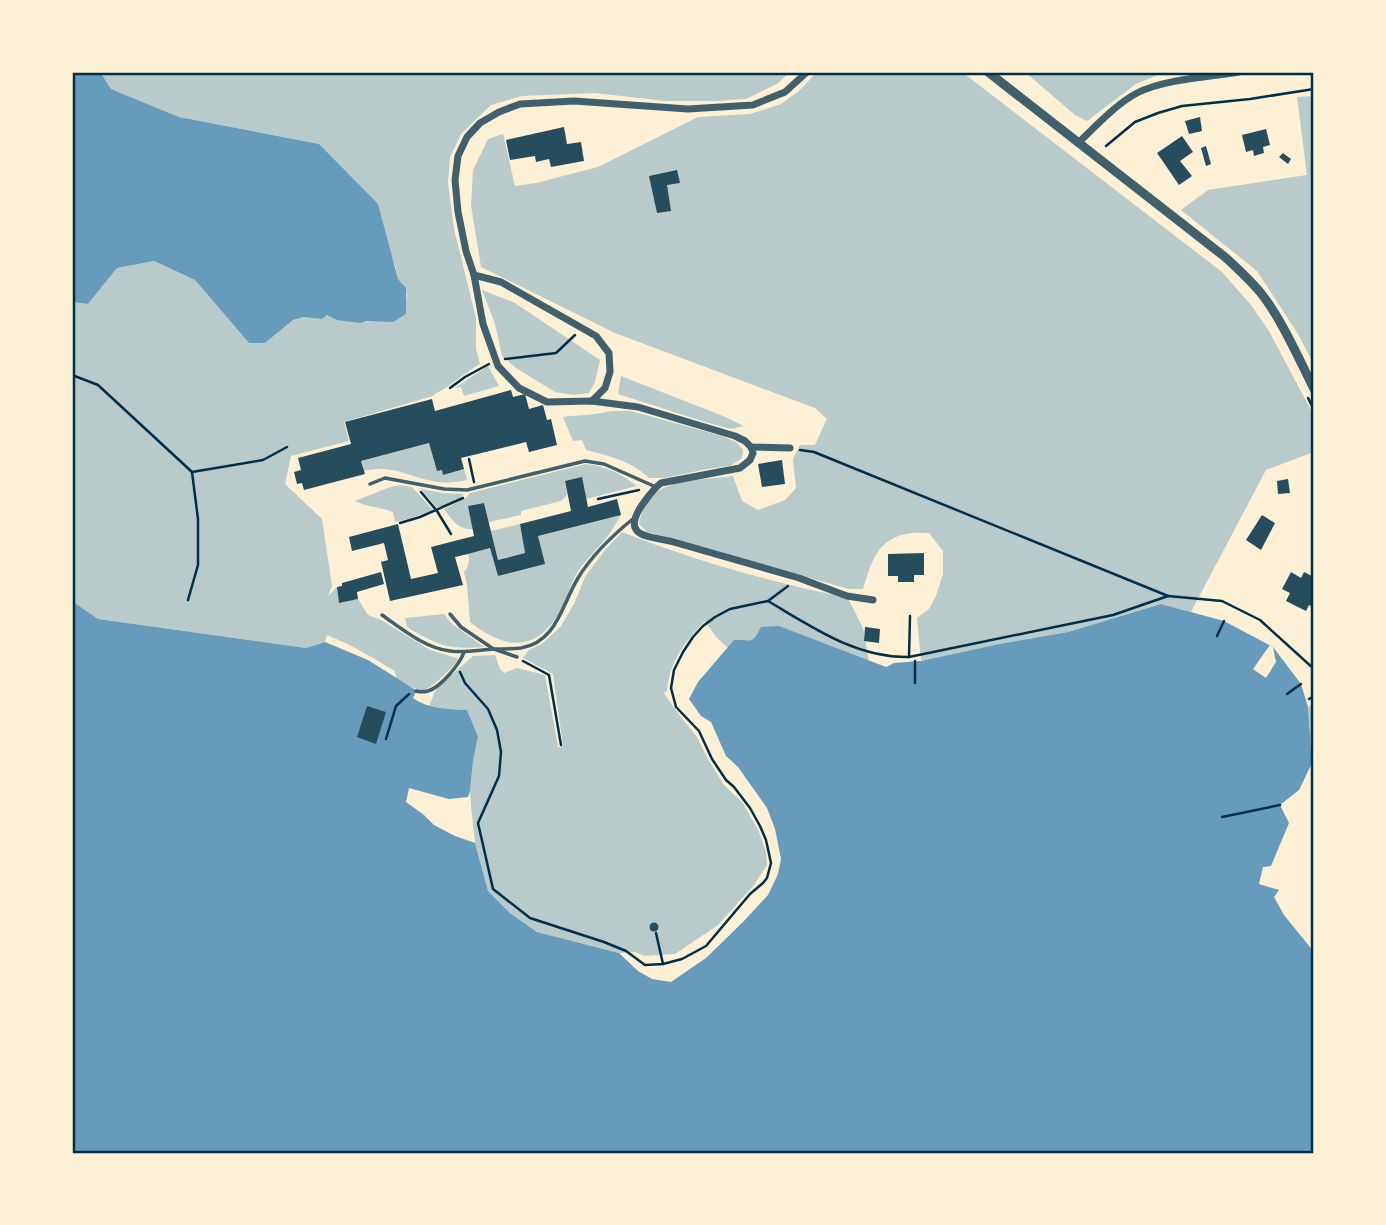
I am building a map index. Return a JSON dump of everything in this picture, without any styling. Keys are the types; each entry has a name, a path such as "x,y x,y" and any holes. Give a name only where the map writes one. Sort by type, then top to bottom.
{"street":[{"path":"807,72 785,92 753,105 688,108 574,102 520,104 499,112 480,123 467,136 458,156 455,180 457,212 474,275 483,324 496,361 519,388 547,402 592,401 638,407 735,436 751,447 753,453 750,460 740,468 660,483 634,518 634,526 638,532 799,578 836,593 873,600"},
{"path":"988,72 1225,257 1247,278 1262,294 1314,389"},
{"path":"1078,143 1137,93 1164,83 1240,72"},
{"path":"474,275 500,282 596,336 609,353 610,372 605,388 592,401"},
{"path":"751,447 790,448"}],"lane":[{"path":"370,484 385,478 444,489 467,490 585,461 604,464 656,487"},
{"path":"382,615 427,644 449,651 523,648 541,639 554,628 577,580 589,562 618,530 634,518"},
{"path":"450,614 461,627 494,649 517,657"},
{"path":"415,691 425,692 434,687 458,665 464,652"}],"path":[{"path":"1106,146 1135,122 1182,106 1314,89"},
{"path":"450,388 478,369 496,361 556,353 582,328"},
{"path":"72,375 98,385 192,472 198,519 198,565 188,600"},
{"path":"1303,388 1314,410"},
{"path":"192,472 263,460 287,447"},
{"path":"790,448 814,452 1168,596 1222,601 1260,621 1314,669"},
{"path":"468,459 475,488"},
{"path":"414,484 437,511 451,534"},
{"path":"598,499 656,487"},
{"path":"400,523 437,511 465,497 467,490"},
{"path":"458,665 465,683 488,709 502,752 499,776 478,823 493,889 530,918 604,942 626,951 645,965 663,964 682,959 706,946 750,894 763,883 771,863 760,826 750,808 719,769 699,731 676,707 671,688 674,670 682,652 703,626 715,617 730,609 768,601 799,578"},
{"path":"768,601 828,637 893,657 909,657 1113,614 1168,596"},
{"path":"909,657 910,616"},
{"path":"1217,636 1224,621"},
{"path":"517,657 549,675 561,745"},
{"path":"915,661 915,683"},
{"path":"1287,694 1301,684"},
{"path":"386,739 396,706 415,691"},
{"path":"1309,699 1314,696"},
{"path":"1222,817 1280,805"},
{"path":"656,933 663,964"}],"shaded area":[{"path":"100,72 790,72 777,84 746,99 665,101 595,93 522,96 491,105 461,134 450,157 448,183 454,229 476,318 476,349 480,364 433,396 344,422 349,441 291,456 285,484 322,519 332,586 328,596 337,587 339,602 358,599 368,615 430,650 457,658 458,661 438,681 424,691 396,678 395,671 354,647 327,635 325,642 306,648 98,619 72,601 72,302 88,304 117,268 154,261 195,280 249,343 265,343 293,320 303,317 322,319 327,315 347,321 366,322 406,314 407,295 398,279 395,265 319,144 179,117 111,89"},
{"path":"817,72 962,72 1222,272 1251,305 1269,331 1314,416 1314,452 1266,470 1191,612 1161,604 1068,632 921,661 917,618 929,609 943,574 943,551 929,533 909,533 888,542 876,554 863,589 849,589 647,532 639,524 645,506 654,494 684,482 733,476 742,501 758,510 785,500 796,488 793,459 800,445 815,445 827,419 815,408 615,333 481,267 471,205 473,170 488,139 503,134 515,186 598,167 698,117 750,114 781,104 799,91"},
{"path":"1025,72 1165,72 1136,84 1087,121 1075,115"},
{"path":"1314,96 1314,365 1298,334 1257,271 1181,210 1208,190 1307,175 1297,97"},
{"path":"482,290 515,303 600,360 595,382 589,393 573,395 555,392 502,356 495,324"},
{"path":"488,366 499,386 464,396 461,387 455,388"},
{"path":"621,376 744,426 731,429 618,394"},
{"path":"631,411 722,436 736,442 743,450 742,458 730,466 665,478 649,478 628,463 586,450 582,440 573,441 563,417"},
{"path":"429,443 437,471 442,470 443,475 464,469 467,480 438,482 393,470 364,471 361,461"},
{"path":"586,464 613,471 637,486 586,499 565,481 567,495 561,501 521,511 521,515 489,522 484,503 468,506 473,529 459,526 444,509 466,498 470,493"},
{"path":"390,487 412,487 433,510 395,522 393,512 355,501"},
{"path":"421,489 464,494 451,503 436,507"},
{"path":"621,515 578,571 562,607 541,635 519,643 507,642 495,638 470,622 464,572 469,563 468,554 490,548 498,576 544,564 538,536"},
{"path":"520,524 525,553 498,560 491,531"},
{"path":"622,532 734,570 848,598 863,628 869,661 755,638 750,642 734,640 728,648 705,621 680,652 664,693 697,737 724,785 743,803 759,832 767,865 754,885 718,925 675,954 644,956 635,952 619,953 537,932 510,913 488,891 475,843 470,791 478,735 467,710 429,706 436,689 473,656 495,655 504,673 517,668 545,675 558,747 563,746 553,674 523,658 529,650 542,644 561,626 585,577"},
{"path":"444,614 452,624 484,647 461,648 444,645 407,627 405,618"},
{"path":"1314,705 1314,762 1312,763 1308,707"}],"water":[{"path":"72,72 100,72 111,89 179,117 319,144 378,204 398,279 406,288 406,314 393,322 360,323 337,320 327,315 322,319 303,317 293,320 265,343 249,343 195,280 154,261 117,268 88,304 72,302"},
{"path":"72,601 98,619 306,648 325,642 368,660 414,689 416,691 413,698 419,702 439,708 467,710 478,736 468,797 449,799 409,788 406,802 434,825 475,843 488,891 510,913 537,932 619,953 638,971 652,979 671,982 706,958 768,895 778,874 781,859 775,829 767,808 738,767 726,756 711,722 701,716 689,699 698,682 734,640 751,640 761,627 779,626 886,667 894,663 921,661 1068,632 1161,604 1224,621 1273,647 1301,684 1308,707 1312,763 1299,790 1280,805 1289,823 1271,866 1263,867 1259,884 1279,890 1274,897 1284,915 1314,952 1314,1153 72,1153"}],"pier":[{"path":"1270,645 1273,647 1276,662 1266,678 1253,669"}],"building":[{"path":"1200,117 1202,131 1189,134 1185,121"},
{"path":"564,127 567,144 581,142 584,161 551,167 549,159 536,162 535,156 510,160 506,140"},
{"path":"1266,129 1270,145 1263,147 1264,153 1254,156 1253,150 1246,152 1242,135"},
{"path":"1182,136 1193,152 1180,161 1192,176 1179,185 1157,153"},
{"path":"1206,146 1211,164 1206,166 1201,148"},
{"path":"1283,153 1291,159 1288,164 1279,157"},
{"path":"677,170 680,183 667,185 671,211 657,213 649,176"},
{"path":"511,390 513,397 525,394 529,409 543,405 547,420 551,419 557,445 529,452 526,442 461,458 464,469 443,475 442,470 437,471 429,443 361,461 365,474 304,490 302,483 297,484 294,472 301,470 298,458 351,444 345,422 432,399 435,411"},
{"path":"782,460 785,484 762,487 758,464"},
{"path":"582,477 588,507 617,499 621,515 538,536 545,564 498,576 490,548 455,557 463,585 390,601 381,562 388,560 384,543 352,551 349,537 398,524 411,579 438,573 431,547 474,536 468,506 484,503 498,560 525,553 520,524 571,511 565,481"},
{"path":"1288,479 1290,493 1278,494 1277,481"},
{"path":"1262,515 1275,523 1261,550 1246,540"},
{"path":"924,553 924,575 914,575 914,582 898,582 898,576 888,576 888,554"},
{"path":"381,572 384,584 357,592 358,599 339,603 337,587 342,586 342,583"},
{"path":"1291,572 1301,578 1304,572 1314,577 1314,608 1309,605 1306,611 1286,601 1290,593 1282,589"},
{"path":"865,627 880,629 879,643 864,641"},
{"path":"367,706 386,712 376,744 357,737"},
{"path":"654,922 659,927 654,932 649,927"}]}
